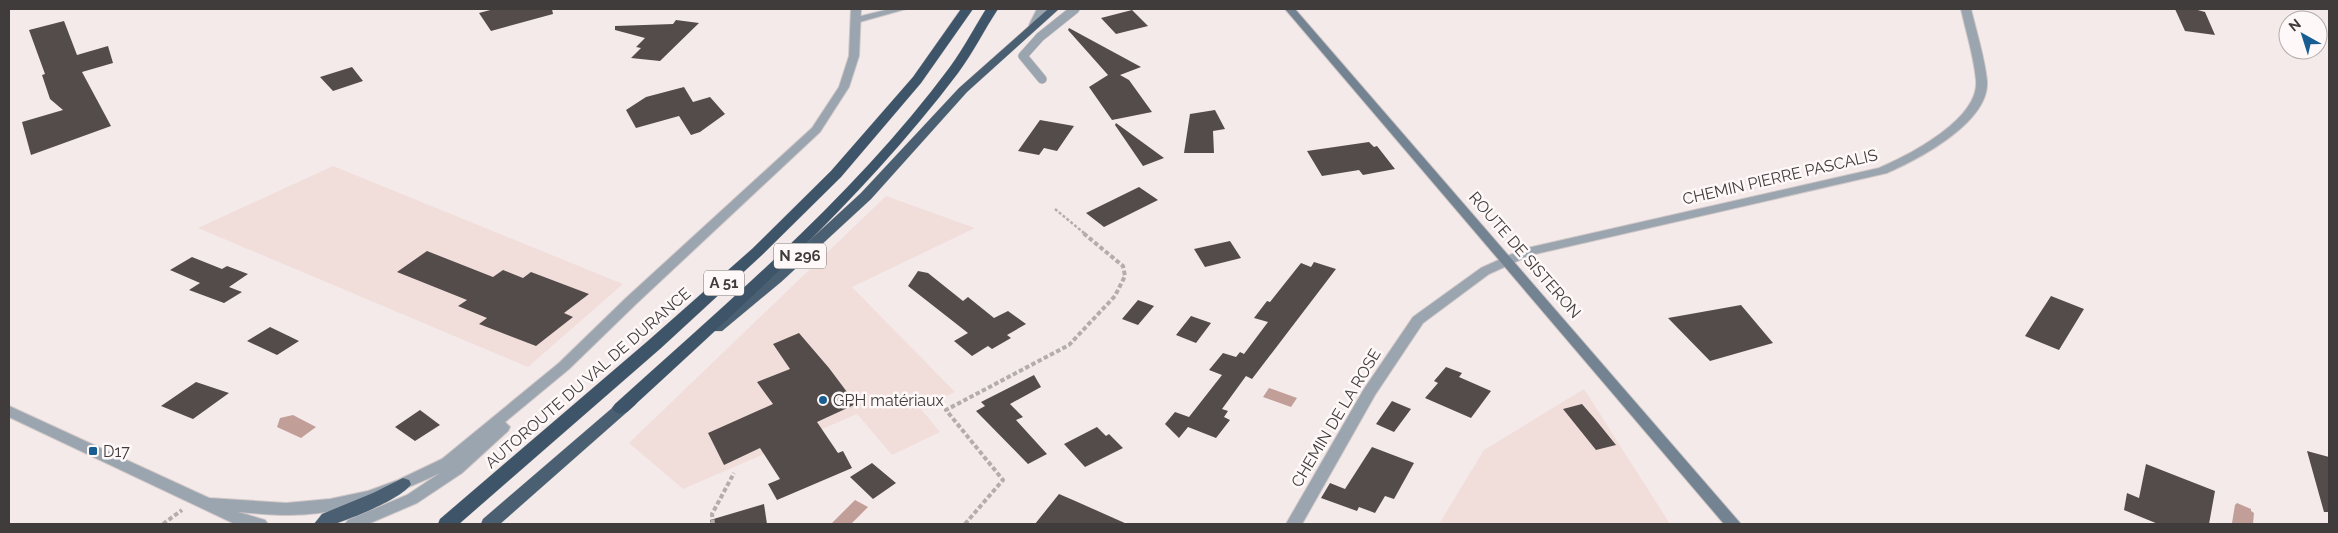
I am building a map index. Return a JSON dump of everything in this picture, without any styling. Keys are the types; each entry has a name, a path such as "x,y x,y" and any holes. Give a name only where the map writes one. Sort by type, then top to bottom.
{"highway":[{"name":"AUTOROUTE DU VAL DE DURANCE","path":"447,524 758,252 836,174 917,80 967,9"},
{"name":"A 51","path":"622,408 768,273 835,208 899,138 955,69 992,9"},
{"name":"N 296","path":"489,524 622,408 776,279 866,196 963,90 1054,9"},
{"path":"323,524 328,519 379,498 403,484"}],"main road":[{"name":"ROUTE DE SISTERON","path":"1290,9 1732,524"}],"street":[{"path":"201,502 286,509 330,505 369,496 403,484 447,463 545,384 816,130 844,87 854,56 856,14 884,15 901,9"},
{"path":"1034,25 1042,9"},
{"name":"CHEMIN PIERRE PASCALIS","path":"1506,260 1553,245 1883,171 1916,156 1951,130 1975,107 1982,82 1966,9"},
{"name":"CHEMIN DE LA ROSE","path":"1294,524 1369,392 1418,320 1484,271 1506,260"},
{"path":"353,524 412,499 457,469 531,401 545,384"},
{"path":"9,411 243,521 260,524"}],"lane":[{"path":"1042,79 1023,56 1040,37 1075,9"}],"path":[{"path":"965,524 1003,480 946,410 1068,345 1116,296 1125,276 1123,266 1054,210"},
{"path":"713,524 712,514 734,473"},
{"path":"162,524 201,502"}],"shaded area":[{"path":"333,166 623,284 528,367 198,228"},
{"path":"886,196 975,228 852,287 955,392 921,409 940,432 892,455 857,414 683,489 629,443"},
{"path":"1269,388 1297,398 1291,407 1263,397"},
{"path":"1584,389 1670,524 1439,524 1484,450"},
{"path":"293,415 316,427 301,438 277,427 280,418"},
{"path":"855,500 868,507 851,524 831,524"},
{"path":"2237,503 2251,509 2254,513 2253,524 2232,523"}],"building":[{"path":"494,9 552,9 553,14 491,31 479,13"},
{"path":"2175,9 2194,9 2205,12 2215,35 2185,31"},
{"path":"1132,10 1148,26 1116,34 1101,18"},
{"path":"676,20 699,23 660,61 631,58 641,48 636,47 645,38 615,30 615,26 673,24"},
{"path":"64,21 77,55 108,46 113,63 82,72 111,126 31,155 22,122 63,110 50,99 42,75 45,74 29,30"},
{"path":"1069,28 1141,67 1120,75 1129,80 1152,112 1112,120 1089,87 1108,75 1068,30"},
{"path":"352,67 363,81 333,91 320,77"},
{"path":"684,87 693,102 710,97 725,114 700,132 691,135 679,116 636,128 626,110 646,97"},
{"path":"1215,110 1225,129 1213,131 1214,153 1184,153 1190,114"},
{"path":"1040,120 1074,126 1057,151 1044,148 1039,155 1018,151"},
{"path":"1116,123 1164,158 1143,166 1115,125"},
{"path":"1369,142 1374,147 1377,146 1395,169 1363,175 1359,170 1322,176 1307,151"},
{"path":"1139,187 1158,200 1104,227 1086,213"},
{"path":"1230,241 1241,258 1205,267 1194,249"},
{"path":"427,251 493,277 503,270 523,278 531,272 589,294 564,313 573,317 536,346 479,324 487,318 458,306 467,300 397,272"},
{"path":"192,257 222,269 227,266 248,274 229,287 242,292 224,303 189,290 200,283 170,270"},
{"path":"1314,262 1336,269 1252,379 1246,376 1222,409 1228,411 1224,417 1230,420 1216,438 1188,427 1179,438 1165,424 1175,412 1189,417 1222,375 1209,370 1223,353 1236,357 1240,352 1244,354 1268,322 1254,318 1267,301 1270,302 1301,263 1311,267"},
{"path":"918,271 928,273 963,301 968,297 994,318 1008,311 1026,324 1007,335 1011,338 992,349 988,346 972,356 954,341 968,333 908,286"},
{"path":"2051,296 2084,309 2059,350 2025,336"},
{"path":"1138,300 1154,306 1138,325 1122,319"},
{"path":"1741,305 1773,343 1710,361 1668,318"},
{"path":"1191,316 1211,323 1196,343 1176,335"},
{"path":"270,327 299,341 277,355 247,341"},
{"path":"799,333 856,404 817,422 838,453 843,451 852,468 777,500 768,484 780,479 760,448 724,465 708,433 773,404 757,382 790,369 773,344"},
{"path":"1446,367 1462,373 1459,377 1491,391 1471,418 1425,398 1438,383 1434,381"},
{"path":"1034,375 1041,387 1010,404 1023,417 1016,420 1047,454 1028,464 976,411 985,406 981,402"},
{"path":"196,382 229,393 193,419 161,406"},
{"path":"1392,401 1411,409 1394,432 1376,424"},
{"path":"1582,404 1616,445 1596,450 1563,409"},
{"path":"420,410 440,425 415,441 395,427"},
{"path":"1097,427 1106,436 1109,434 1123,448 1085,467 1064,444"},
{"path":"1372,447 1414,463 1394,499 1385,496 1375,513 1359,507 1357,511 1321,498 1330,483 1345,489"},
{"path":"2307,451 2329,457 2329,512 2324,512"},
{"path":"872,463 896,483 873,499 850,477"},
{"path":"2146,464 2215,491 2209,524 2158,524 2124,510 2127,493 2139,498"},
{"path":"1059,494 1073,500 1127,524 1035,524"},
{"path":"764,504 767,524 711,524 710,520"}],"place":[{"name":"GPH matériaux","path":"823,400"},
{"name":"D17","path":"93,451"}]}
